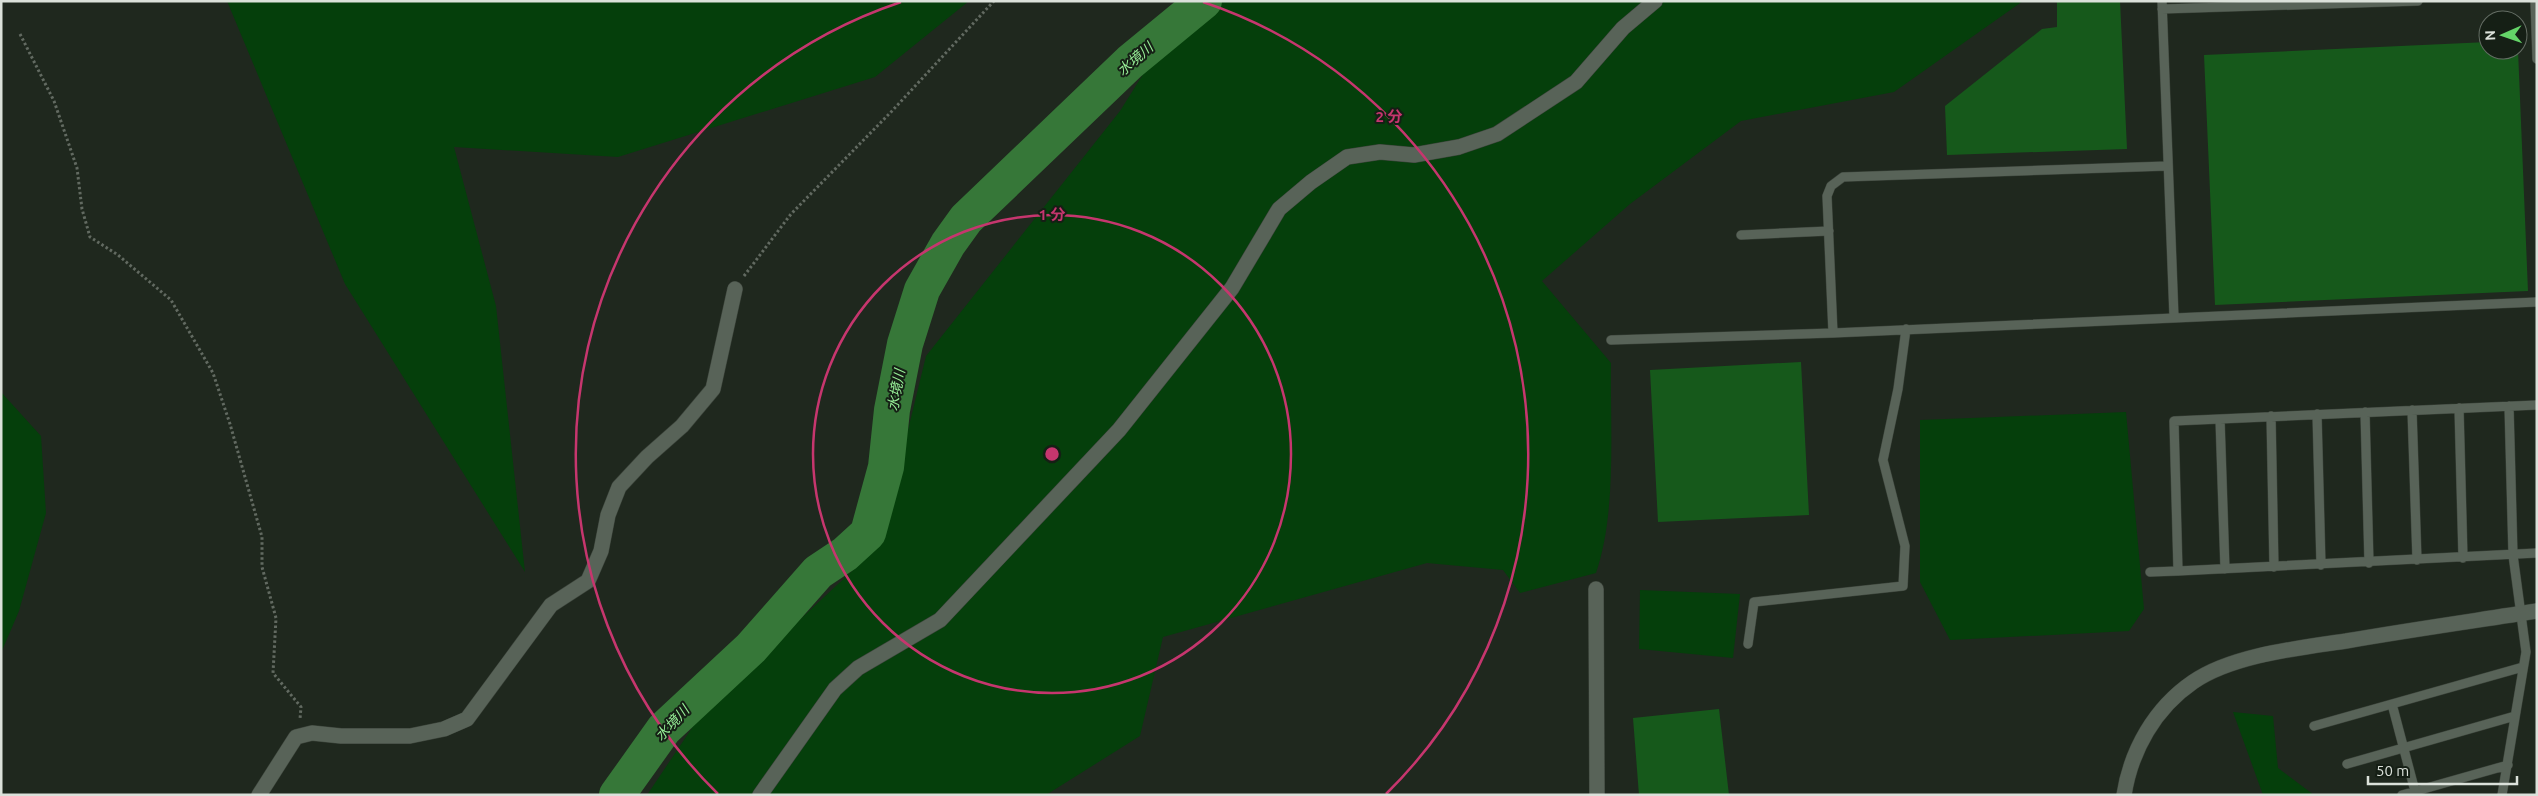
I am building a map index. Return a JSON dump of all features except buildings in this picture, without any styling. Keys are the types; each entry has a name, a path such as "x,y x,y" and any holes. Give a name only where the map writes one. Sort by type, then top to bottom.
{"street":[{"path":"760,795 834,689 858,668 940,620 1119,430 1232,288 1279,209 1311,182 1347,157 1380,152 1414,155 1459,147 1497,134 1576,82 1623,28 1655,1"},
{"path":"259,795 298,737 312,733 341,736 410,736 444,729 467,719 551,605 588,581 601,551 608,515 619,487 647,457 682,426 713,389 735,289"},
{"path":"1596,588 1597,795"},
{"path":"2124,795 2128,770 2146,731 2176,695 2195,681 2228,666 2259,657 2537,611"}],"lane":[{"path":"2174,317 2162,5 2418,1"},
{"path":"2535,1 2537,59"},
{"path":"1833,333 1827,196 1831,186 1843,177 2168,166"},
{"path":"1741,235 1829,231"},
{"path":"1611,340 1833,333 2537,302"},
{"path":"1748,644 1754,602 1903,586 1905,546 1883,460 1898,389 1906,330"},
{"path":"2178,571 2174,421 2537,405"},
{"path":"2502,795 2526,652 2513,556 2509,406"},
{"path":"2459,408 2463,558"},
{"path":"2412,410 2417,560"},
{"path":"2365,412 2369,563"},
{"path":"2317,414 2321,565"},
{"path":"2271,416 2274,567"},
{"path":"2220,419 2225,569"},
{"path":"2150,572 2513,556 2537,553"},
{"path":"2314,726 2523,667"},
{"path":"2392,704 2416,793"},
{"path":"2347,764 2514,716"},
{"path":"2402,795 2416,793 2508,765"}],"path":[{"path":"735,289 791,214 994,1"},
{"path":"20,34 54,101 77,168 82,209 90,237 118,255 171,300 214,372 262,537 262,567 276,618 273,673 301,707 298,737"}],"green space":[{"path":"227,1 969,1 875,77 618,157 454,147 496,306 525,572 345,284"},
{"path":"1189,1 2023,1 1894,92 1741,121 1630,204 1542,281 1611,363 1610,497 1603,549 1596,573 1520,593 1503,570 1427,563 1163,637 1140,736 1046,795 647,795 706,707 880,545 926,356 1120,111"},
{"path":"1,392 41,436 46,513 19,611 1,653"},
{"path":"2126,412 2144,609 2129,631 1950,640 1920,582 1920,420"},
{"path":"1640,590 1740,594 1733,658 1639,649"},
{"path":"2233,712 2273,716 2278,768 2314,795 2263,795"}],"waterway":[{"name":"水境川","path":"617,795 664,729 751,648 818,572 845,554 868,533 886,467 892,410 905,344 922,290 948,244 966,219 1130,62 1204,1"}]}
